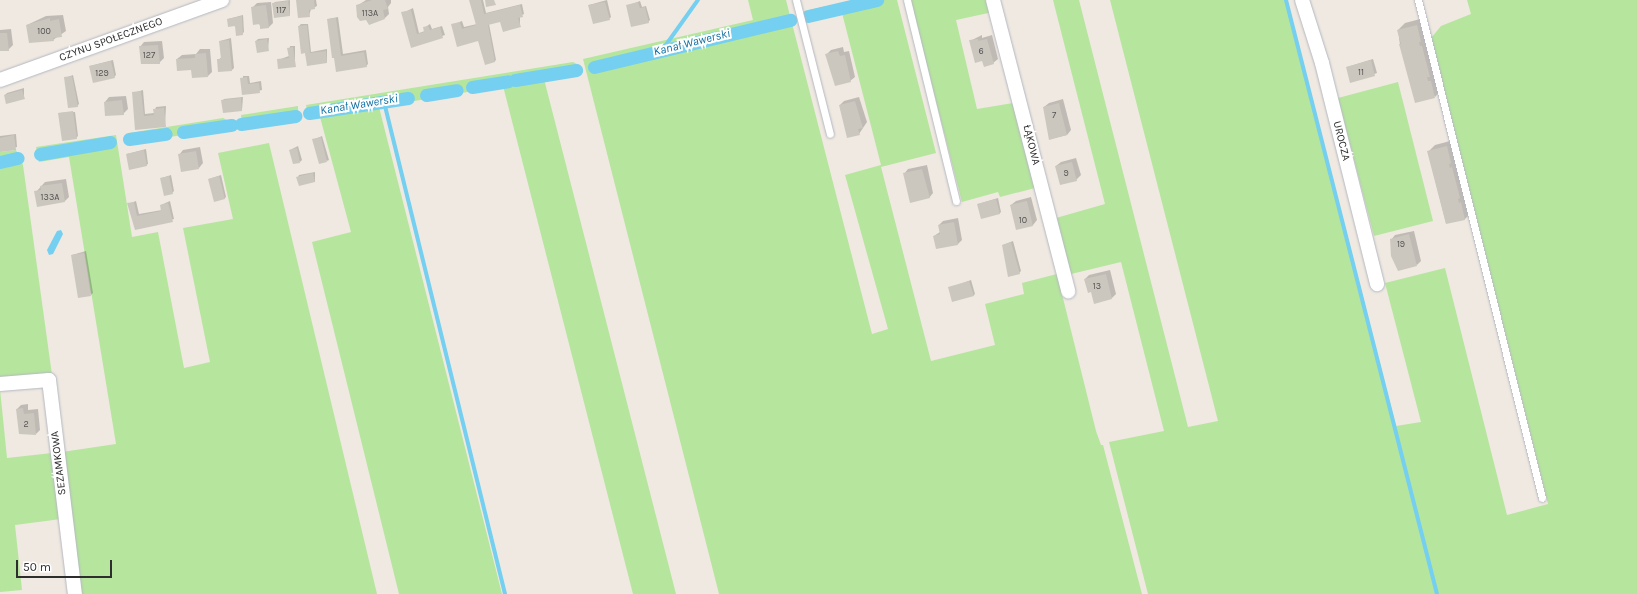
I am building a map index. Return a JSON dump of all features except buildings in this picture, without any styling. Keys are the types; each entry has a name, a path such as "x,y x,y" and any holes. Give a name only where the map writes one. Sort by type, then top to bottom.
{"street":[{"name":"ŁĄKOWA","path":"993,0 1068,291"},
{"name":"UROCZA","path":"1302,0 1322,63 1377,284"},
{"name":"CZYNU SPOŁECZNEGO","path":"0,80 216,1"},
{"name":"SEZAMKOWA","path":"0,384 49,380 75,594"}],"lane":[{"path":"796,0 830,134"},
{"path":"907,0 956,201"},
{"path":"1418,0 1542,498"}],"green space":[{"path":"748,0 786,0 872,334 888,329 845,175 881,165 842,13 807,21 804,11 855,0 897,0 936,153 881,167 931,361 995,345 985,304 1024,294 1022,283 1057,274 1096,431 1101,445 1103,445 1142,594 719,594 583,59 753,20"},
{"path":"910,0 989,0 993,12 956,20 977,109 1013,103 1035,188 1000,197 998,192 962,202"},
{"path":"1053,0 1079,0 1188,427 1218,421 1110,0 1287,0 1396,426 1421,422 1385,283 1445,268 1507,515 1548,504 1431,38 1441,26 1471,14 1467,0 1637,0 1637,594 1148,594 1109,442 1164,431 1121,262 1071,274 1056,218 1105,204"},
{"path":"573,62 577,64 576,72 544,79 676,594 633,594 503,86 379,107 502,594 399,594 312,242 351,232 320,117 309,119 306,105"},
{"path":"1398,82 1433,221 1374,236 1338,98"},
{"path":"298,106 298,117 242,126 241,115"},
{"path":"223,118 229,121 231,128 128,143 129,133"},
{"path":"116,135 132,237 158,232 184,368 210,362 183,228 233,219 218,153 269,143 377,594 81,594 62,452 116,444 69,157 39,162 36,147"},
{"path":"16,150 23,165 52,375 0,380 0,152"},
{"path":"0,389 7,458 52,453 61,519 15,525 22,590 0,592"}],"water":[{"path":"61,230 63,234 53,254 49,255 47,250 57,231"}],"waterway":[{"path":"663,49 698,0"},
{"name":"Kanał Wawerski","path":"808,16 877,0"},
{"path":"1286,0 1437,594"},
{"name":"Kanał Wawerski","path":"594,67 790,20"},
{"name":"Kanał Wawerski","path":"515,80 576,70"},
{"name":"Kanał Wawerski","path":"472,87 508,81"},
{"name":"Kanał Wawerski","path":"426,95 457,90"},
{"name":"Kanał Wawerski","path":"309,113 408,98"},
{"path":"384,102 505,594"},
{"name":"Kanał Wawerski","path":"241,124 295,116"},
{"name":"Kanał Wawerski","path":"183,132 231,125"},
{"name":"Kanał Wawerski","path":"129,139 166,134"},
{"name":"Kanał Wawerski","path":"40,154 110,142"},
{"name":"Kanał Wawerski","path":"0,162 18,158"}]}
